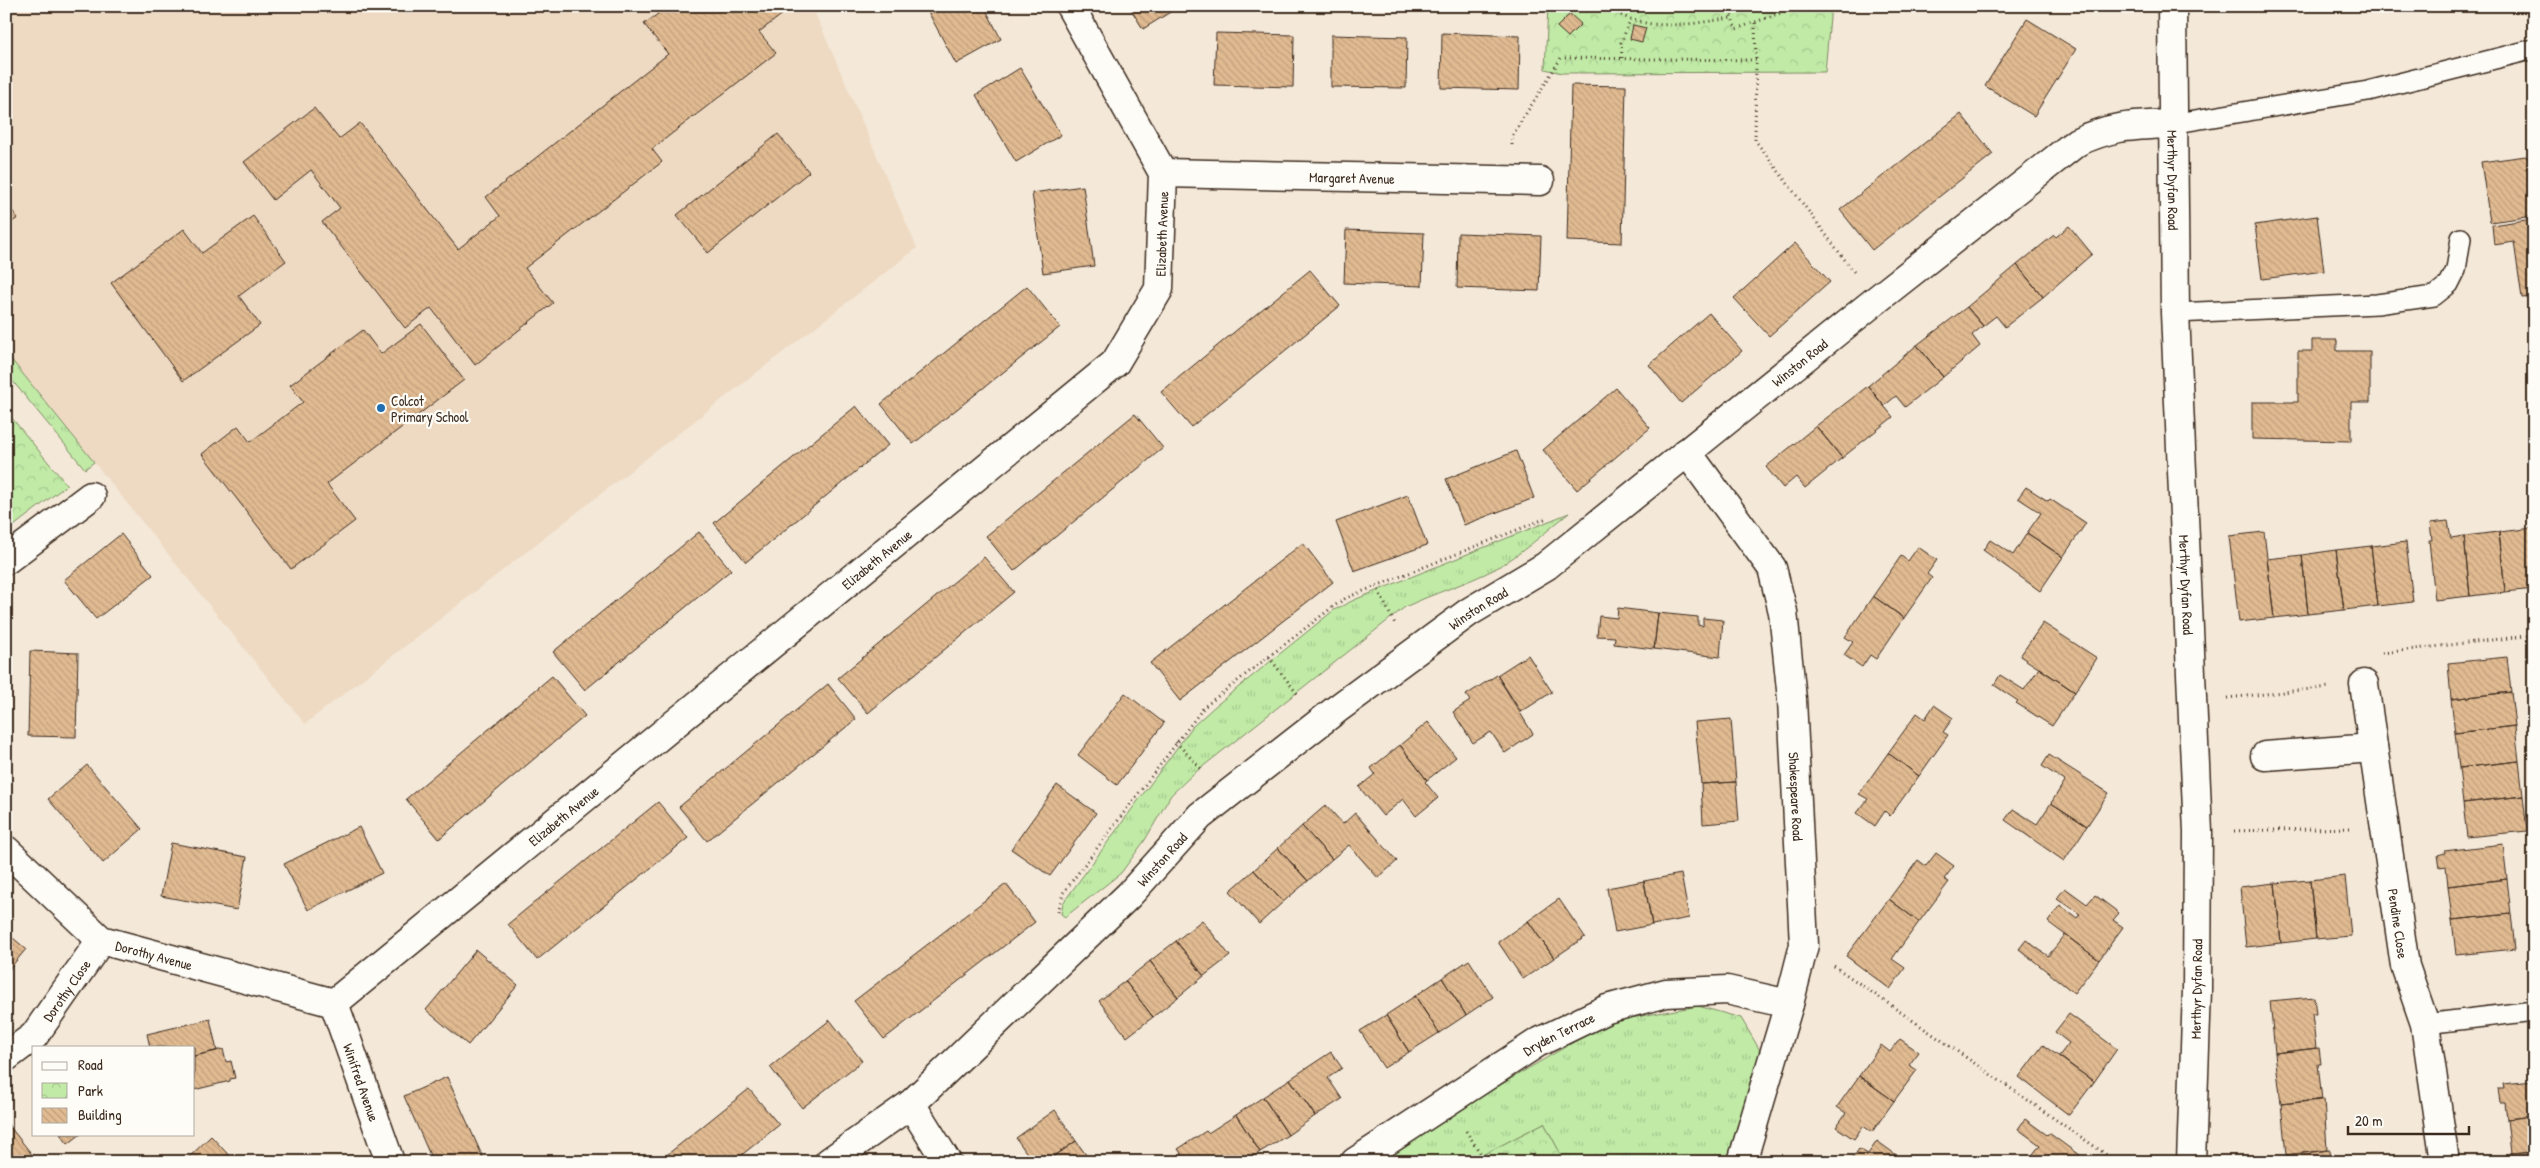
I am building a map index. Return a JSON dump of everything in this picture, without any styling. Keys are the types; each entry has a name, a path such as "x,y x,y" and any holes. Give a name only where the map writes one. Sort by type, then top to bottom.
{"street":[{"name":"Elizabeth Avenue","path":"334,1004 1115,363 1159,289 1163,173 1070,6"},
{"name":"Merthyr Dyfan Road","path":"2172,6 2175,313 2198,832 2197,990 2192,1162"},
{"name":"Winston Road","path":"829,1162 911,1104 1129,895 1200,816 1320,722 1469,612 1546,566 1875,301 2077,142 2103,130 2124,126 2172,124"},
{"name":"Margaret Avenue","path":"1163,173 1540,181"},
{"name":"Shakespeare Road","path":"1687,452 1772,568 1783,612 1792,709 1804,945 1789,1004 1742,1162"},
{"path":"6,560 91,496"},
{"name":"Pendine Close","path":"2364,684 2405,966 2425,1024 2445,1162"},
{"path":"2264,756 2373,748"},
{"name":"Dorothy Avenue","path":"6,850 101,940 334,1004"},
{"name":"Dorothy Close","path":"6,1057 34,1036 101,940"},
{"name":"Dryden Terrace","path":"1355,1162 1536,1043 1607,1009 1666,993 1727,990 1789,1004"},
{"name":"Winifred Avenue","path":"334,1004 390,1162"},
{"path":"911,1104 947,1162"}],"lane":[{"path":"2172,124 2368,91 2534,49"},
{"path":"2175,313 2376,304 2434,296 2449,284 2456,270 2461,238"},
{"path":"2425,1024 2534,1011"}],"path":[{"path":"1728,6 1736,29 1782,12 1780,6"},
{"path":"1621,15 1630,20 1660,25 1690,24 1732,18"},
{"path":"1622,58 1622,43 1630,20"},
{"path":"1755,23 1755,140 1875,301"},
{"path":"1510,181 1512,136 1561,58 1756,60"},
{"path":"1067,954 1057,916 1064,893 1204,707 1346,598 1555,514"},
{"path":"1269,657 1320,722"},
{"path":"2198,832 2384,827"},
{"path":"1804,945 2117,1162"}],"shaded area":[{"name":"Colcot Primary School","path":"6,6 812,6 917,248 305,724 6,353"}],"green space":[{"path":"1548,6 1831,6 1825,72 1562,73 1545,69"},
{"path":"6,353 94,462 85,469 6,373"},
{"path":"6,411 67,485 6,532"},
{"path":"1569,513 1524,550 1495,569 1405,607 1192,775 1171,795 1145,840 1121,873 1065,917 1061,914 1063,903 1193,726 1334,610 1354,600"},
{"path":"1698,1006 1741,1018 1761,1052 1728,1162 1565,1162 1544,1123 1469,1162 1368,1162 1608,1022"},
{"path":"1544,1123 1565,1162 1469,1162"}],"building":[{"path":"652,6 792,7 759,32 776,53 652,149 662,162 525,268 553,303 475,365 431,308 405,328 322,222 340,208 311,170 273,200 244,162 314,108 339,139 360,123 458,249 500,216 486,197 668,54 644,24 658,14"},
{"path":"925,6 984,6 1001,39 956,64"},
{"path":"1129,6 1180,6 1143,29"},
{"path":"1570,14 1581,24 1568,37 1557,27"},
{"path":"2027,19 2076,49 2034,116 1985,86"},
{"path":"1633,25 1646,28 1642,42 1630,39"},
{"path":"1216,33 1294,35 1293,87 1214,85"},
{"path":"1442,33 1520,36 1519,90 1441,88"},
{"path":"1331,35 1407,37 1406,88 1331,87"},
{"path":"1020,68 1061,135 1016,162 976,95"},
{"path":"1571,85 1626,86 1622,243 1567,241"},
{"path":"1961,114 1993,154 1872,250 1840,210"},
{"path":"778,134 809,172 708,253 677,215"},
{"path":"2526,156 2527,158 2534,157 2534,177 2529,177 2534,216 2490,222 2481,162"},
{"path":"1083,186 1094,266 1043,273 1032,193"},
{"path":"6,203 18,218 6,226"},
{"path":"253,216 286,261 239,296 260,325 183,381 111,283 184,229 202,253"},
{"path":"2317,216 2324,271 2262,279 2255,225"},
{"path":"2532,219 2534,297 2522,298 2514,242 2494,245 2492,225"},
{"path":"2069,226 2092,254 2043,297 2017,265 2054,235 2056,237"},
{"path":"1346,230 1424,233 1422,286 1344,283"},
{"path":"1458,233 1541,236 1539,291 1457,288"},
{"path":"1795,243 1830,282 1769,336 1734,298"},
{"path":"2017,265 2043,297 2005,327 1996,316 1983,326 1967,307"},
{"path":"1310,270 1340,306 1191,427 1161,392"},
{"path":"1027,286 1060,327 913,444 881,404"},
{"path":"1967,307 1983,326 1972,335 1980,346 1943,377 1917,345"},
{"path":"1709,313 1742,351 1681,403 1649,365"},
{"path":"421,324 464,380 327,484 355,521 291,569 202,454 238,426 250,442 303,402 290,385 363,330 381,354"},
{"path":"2312,340 2337,340 2337,351 2370,351 2370,402 2351,402 2351,441 2252,439 2252,402 2298,402 2298,351 2312,351"},
{"path":"1917,345 1943,377 1905,407 1896,396 1884,406 1868,386"},
{"path":"1868,386 1893,417 1842,458 1816,426"},
{"path":"1616,388 1650,428 1577,490 1543,450"},
{"path":"856,406 888,445 746,562 714,523"},
{"path":"1135,414 1163,448 1014,571 986,536"},
{"path":"1816,426 1842,458 1805,488 1796,477 1783,488 1766,467"},
{"path":"1516,451 1534,498 1464,525 1446,479"},
{"path":"2026,487 2048,501 2050,499 2086,523 2063,557 2027,533 2041,513 2018,498"},
{"path":"1408,495 1427,545 1354,571 1336,522"},
{"path":"2448,521 2451,538 2464,536 2470,596 2435,600 2429,540 2432,540 2430,523"},
{"path":"2534,528 2534,589 2505,592 2499,532"},
{"path":"699,532 731,570 585,690 553,652"},
{"path":"2264,532 2274,618 2239,622 2229,536"},
{"path":"2499,532 2505,592 2470,596 2464,536"},
{"path":"2027,533 2063,557 2040,591 1983,550 1990,540 2013,555"},
{"path":"121,534 153,575 96,619 64,580"},
{"path":"2406,542 2413,602 2378,606 2371,546"},
{"path":"1303,543 1333,582 1180,701 1150,663"},
{"path":"2371,546 2378,606 2344,610 2336,550"},
{"path":"1918,547 1937,560 1927,574 1932,578 1904,618 1873,596 1901,556 1908,561"},
{"path":"2336,550 2344,610 2308,614 2302,555"},
{"path":"2302,555 2308,614 2274,618 2267,559"},
{"path":"984,557 1014,592 868,713 838,678"},
{"path":"1873,596 1904,618 1876,659 1870,655 1862,667 1844,655 1853,642 1845,637"},
{"path":"1618,608 1658,613 1654,649 1614,644 1615,637 1597,636 1599,616 1617,618"},
{"path":"1658,613 1698,617 1698,625 1703,626 1703,618 1723,620 1720,657 1654,649"},
{"path":"2043,623 2097,658 2075,692 2020,656"},
{"path":"30,651 78,653 76,737 28,736"},
{"path":"1528,655 1552,692 1521,712 1497,675"},
{"path":"2507,657 2511,692 2451,699 2448,663"},
{"path":"2039,668 2075,692 2052,726 2016,703 2018,701 1994,685 2000,675 2024,690"},
{"path":"1497,675 1533,734 1505,753 1491,732 1473,743 1453,712 1470,701 1466,695"},
{"path":"552,676 585,716 439,839 406,799"},
{"path":"828,684 856,719 707,841 679,807"},
{"path":"2511,692 2515,726 2455,733 2451,699"},
{"path":"1125,693 1164,723 1117,785 1078,755"},
{"path":"1934,705 1953,718 1943,732 1948,735 1919,776 1888,753 1917,713 1925,719"},
{"path":"1731,719 1736,782 1701,784 1695,722"},
{"path":"1428,722 1456,757 1427,780 1400,745"},
{"path":"2515,726 2519,761 2459,768 2455,733"},
{"path":"1400,745 1427,780 1425,782 1438,798 1416,816 1403,799 1383,816 1359,787 1375,774 1371,768"},
{"path":"1888,753 1919,776 1890,816 1885,811 1875,826 1857,813 1868,799 1859,794"},
{"path":"2049,755 2109,793 2087,826 2051,803 2065,781 2042,766"},
{"path":"2519,761 2523,796 2463,803 2459,768"},
{"path":"87,765 142,829 103,863 48,799"},
{"path":"1736,782 1739,821 1703,824 1701,784"},
{"path":"1057,785 1096,813 1050,876 1011,849"},
{"path":"2523,796 2527,831 2467,837 2463,803"},
{"path":"658,802 688,838 537,960 508,924"},
{"path":"2051,803 2087,826 2064,861 2005,820 2013,809 2037,824"},
{"path":"1326,805 1343,824 1355,813 1397,861 1378,878 1349,845 1332,859 1302,826"},
{"path":"1302,826 1332,859 1308,881 1278,848"},
{"path":"359,827 382,873 308,910 284,864"},
{"path":"171,843 247,857 237,910 161,896"},
{"path":"2503,844 2507,879 2448,886 2446,866 2440,867 2438,855 2445,853 2444,851"},
{"path":"1278,848 1308,881 1283,902 1254,870"},
{"path":"1936,853 1954,866 1944,879 1949,882 1919,922 1889,899 1918,860 1926,866"},
{"path":"1254,870 1283,902 1259,924 1230,891"},
{"path":"1681,874 1689,918 1652,925 1644,881"},
{"path":"2345,876 2351,936 2316,939 2310,880"},
{"path":"2507,879 2511,914 2452,920 2448,886"},
{"path":"2310,880 2316,939 2281,943 2275,883"},
{"path":"1644,881 1652,925 1615,932 1607,888"},
{"path":"2275,883 2281,943 2246,947 2240,887"},
{"path":"1006,884 1035,922 884,1039 854,1001"},
{"path":"2065,888 2087,904 2095,895 2119,913 2113,920 2123,927 2099,960 2048,922 2060,905 2077,918 2080,914 2057,898"},
{"path":"1559,899 1585,937 1554,958 1528,921"},
{"path":"1889,899 1919,922 1892,959 1905,968 1890,989 1846,956"},
{"path":"2511,914 2515,949 2456,955 2452,920"},
{"path":"1202,920 1230,956 1204,976 1176,941"},
{"path":"1528,921 1554,958 1523,979 1498,942"},
{"path":"6,927 9,929 7,933 26,949 6,973"},
{"path":"2065,935 2099,960 2074,993 2019,949 2026,940 2048,956"},
{"path":"1176,941 1204,976 1178,997 1150,961"},
{"path":"476,950 518,985 468,1045 426,1010"},
{"path":"1469,960 1493,997 1466,1015 1442,978"},
{"path":"1150,961 1178,997 1153,1017 1125,981"},
{"path":"1442,978 1466,1015 1439,1033 1415,996"},
{"path":"1125,981 1153,1017 1127,1037 1099,1001"},
{"path":"1415,996 1439,1033 1409,1052 1386,1015"},
{"path":"2314,997 2316,1014 2312,1014 2316,1048 2275,1053 2270,1001"},
{"path":"2069,1014 2117,1049 2094,1082 2059,1056 2069,1043 2055,1032"},
{"path":"1386,1015 1409,1052 1384,1068 1360,1031"},
{"path":"210,1019 217,1051 195,1056 195,1046 150,1046 147,1034"},
{"path":"830,1020 862,1061 802,1108 770,1067"},
{"path":"1900,1039 1919,1052 1909,1065 1917,1070 1894,1101 1859,1076 1881,1045 1890,1052"},
{"path":"2043,1045 2094,1082 2069,1115 2019,1077"},
{"path":"2319,1048 2321,1064 2318,1064 2322,1100 2281,1104 2275,1053"},
{"path":"223,1049 226,1062 231,1061 235,1078 195,1090 195,1056"},
{"path":"1331,1052 1342,1068 1328,1078 1342,1099 1315,1116 1290,1079"},
{"path":"1859,1076 1894,1101 1872,1132 1863,1126 1854,1139 1836,1127 1846,1113 1837,1107"},
{"path":"447,1077 485,1162 433,1162 404,1096"},
{"path":"1290,1079 1315,1116 1288,1135 1263,1097"},
{"path":"2534,1081 2534,1116 2507,1119 2505,1102 2500,1102 2498,1089 2504,1089 2503,1084"},
{"path":"749,1089 779,1125 733,1162 658,1162"},
{"path":"1263,1097 1288,1135 1260,1152 1236,1115"},
{"path":"2324,1099 2327,1150 2286,1155 2281,1104"},
{"path":"1055,1110 1076,1141 1046,1162 1033,1162 1016,1138"},
{"path":"1236,1115 1260,1152 1246,1162 1187,1162 1178,1149"},
{"path":"2534,1116 2534,1152 2511,1154 2507,1119"},
{"path":"2025,1119 2047,1135 2049,1133 2083,1158 2081,1162 2027,1162 2040,1145 2018,1129"},
{"path":"6,1122 38,1162 6,1162"},
{"path":"62,1136 78,1136 68,1144"},
{"path":"211,1136 235,1162 184,1162"},
{"path":"1076,1141 1091,1162 1046,1162"},
{"path":"1877,1141 1895,1154 1889,1162 1850,1162 1859,1149 1868,1154"},
{"path":"2330,1150 2331,1162 2287,1162 2286,1155"},
{"path":"2534,1152 2534,1162 2512,1162 2511,1154"}],"place":[{"name":"Colcot Primary School","path":"381,408"}]}
